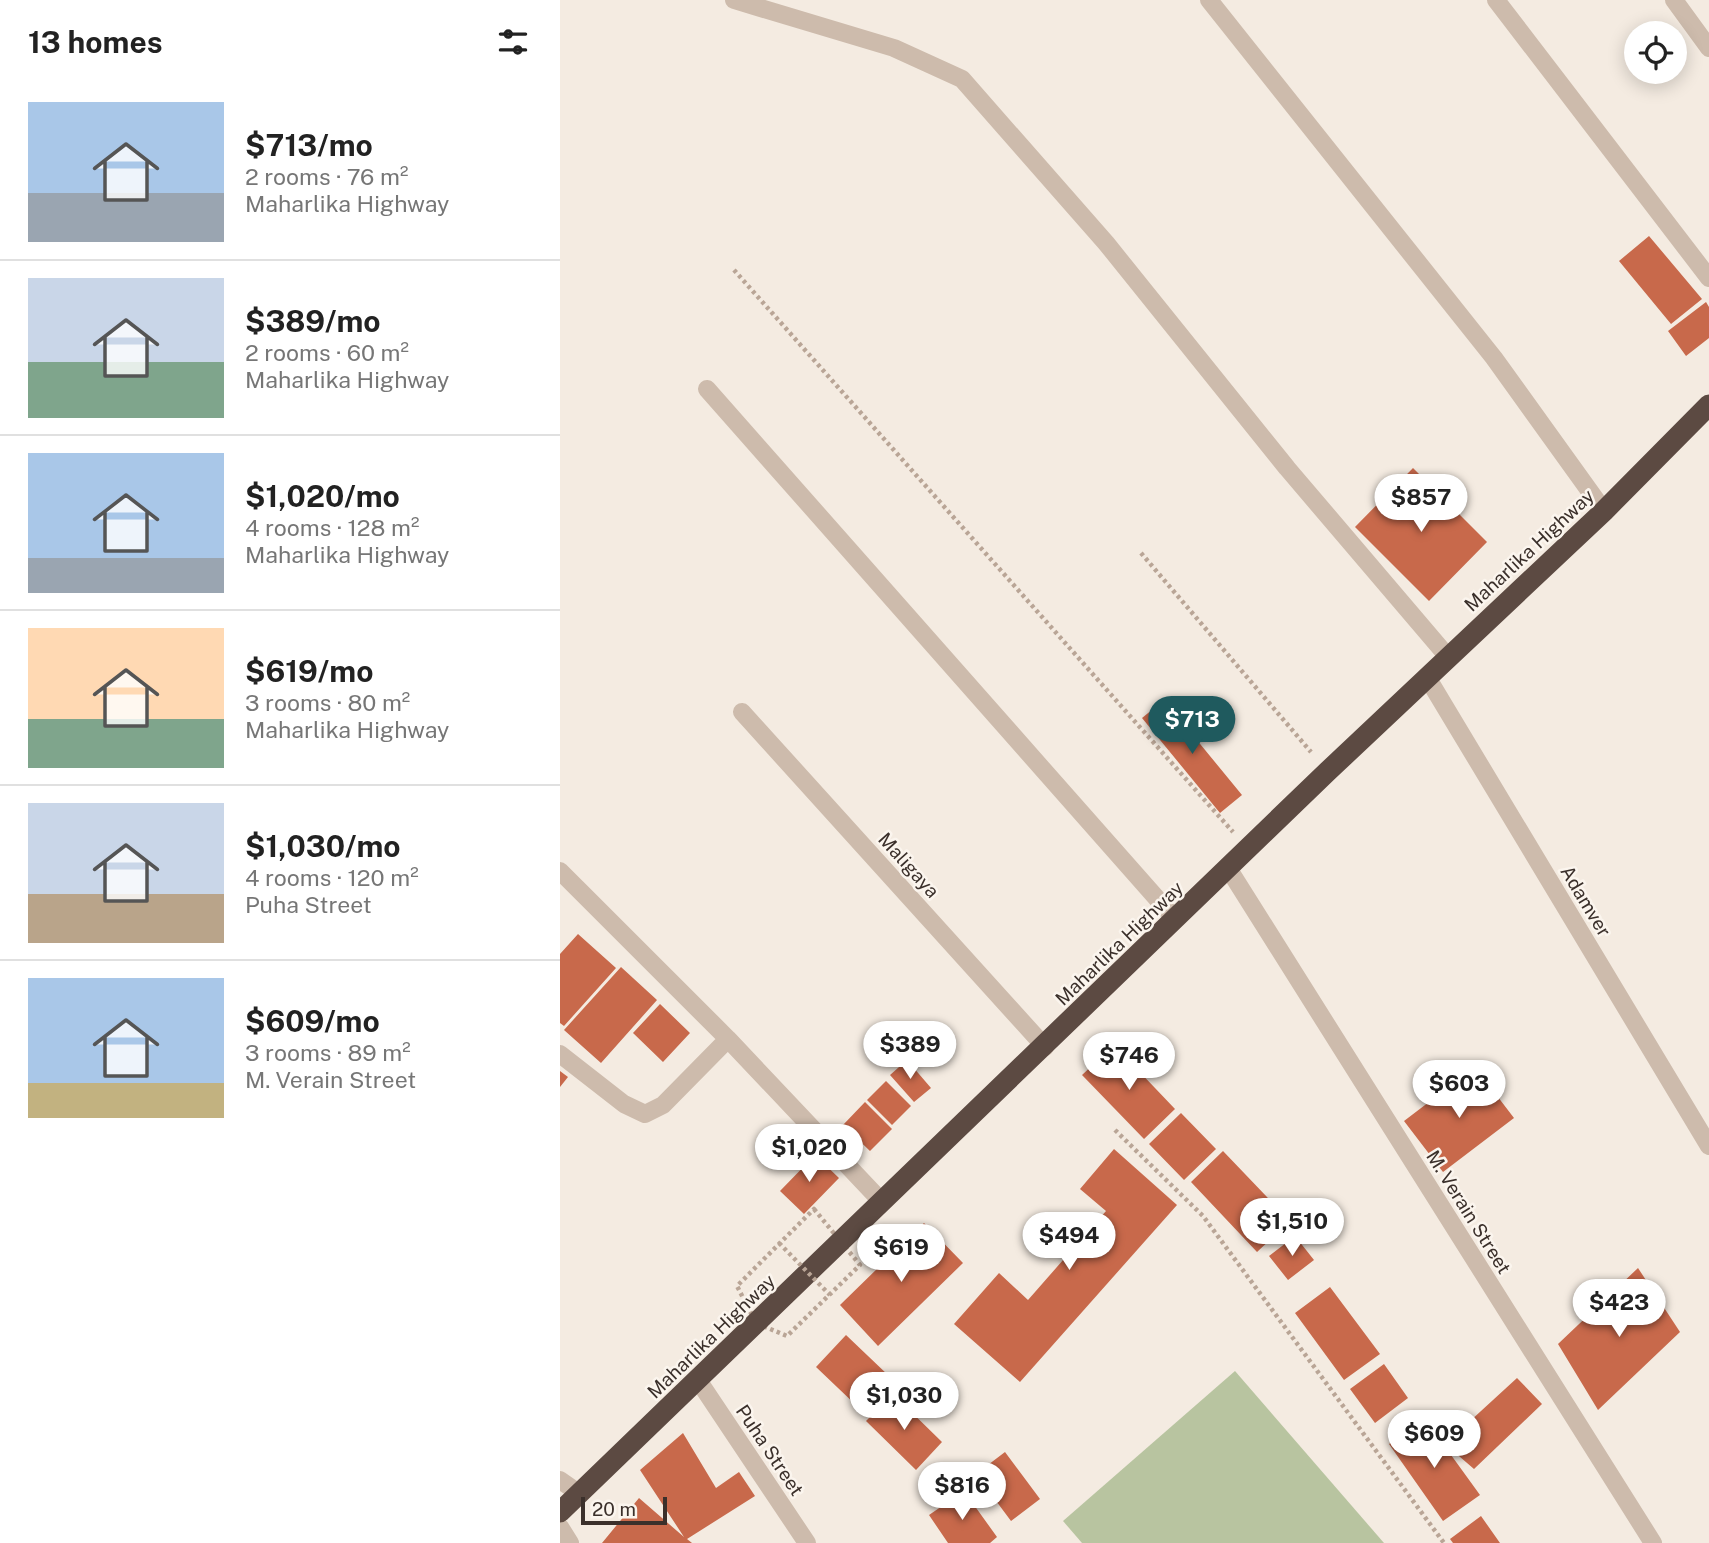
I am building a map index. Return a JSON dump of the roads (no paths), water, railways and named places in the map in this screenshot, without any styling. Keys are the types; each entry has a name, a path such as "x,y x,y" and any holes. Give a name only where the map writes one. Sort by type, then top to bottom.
{"highway":[{"name":"Maharlika Highway","path":"560,1512 1045,1047 1328,771 1604,511 1709,405"}],"street":[{"path":"734,0 894,48 962,79 1106,243 1287,468 1448,657"},
{"path":"1209,0 1494,358 1604,511"},
{"path":"1496,0 1709,278"},
{"path":"1674,0 1709,48"},
{"path":"707,389 1175,919"},
{"name":"Adamver","path":"1427,677 1709,1146"},
{"name":"Maligaya","path":"742,712 1045,1047"},
{"name":"M. Verain Street","path":"1228,868 1653,1543"},
{"path":"560,871 729,1039 882,1202"},
{"path":"560,1054 624,1104 645,1114 663,1105 729,1039"},
{"name":"Puha Street","path":"698,1380 807,1543"},
{"path":"560,1480 580,1494"},
{"path":"560,1527 570,1543"}]}
